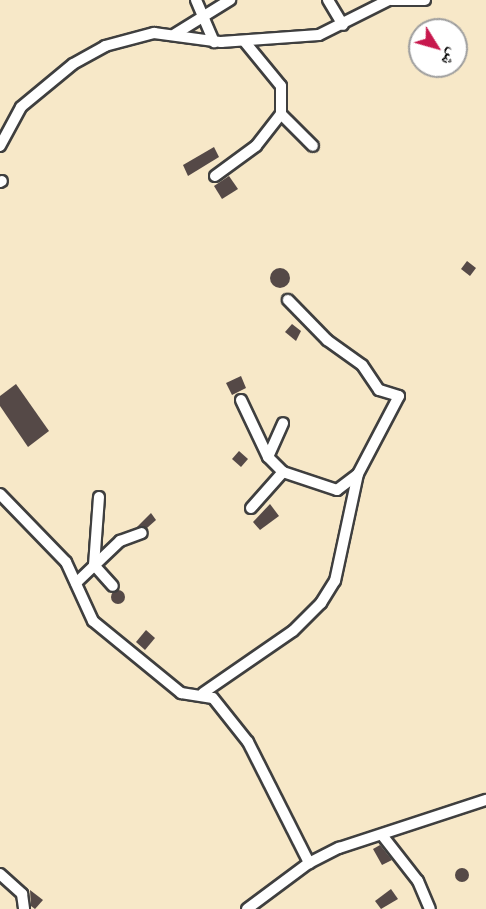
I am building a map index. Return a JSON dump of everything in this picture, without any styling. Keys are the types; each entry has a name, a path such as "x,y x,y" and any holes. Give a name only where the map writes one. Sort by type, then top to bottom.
{"street":[{"path":"196,0 207,18 214,42"},
{"path":"175,34 207,18 230,0"},
{"path":"328,0 343,25"},
{"path":"0,146 21,108 73,64 135,37 175,34 214,42 319,35 390,0 425,0"},
{"path":"214,176 256,146 281,114 280,86 244,41"},
{"path":"281,114 313,146"},
{"path":"0,494 57,550 76,583 93,621 181,693 203,693 293,631 321,603 335,581 358,474 398,393 379,390 362,365 327,340 288,300"},
{"path":"241,400 268,457 283,472 337,490 358,474"},
{"path":"268,457 283,423"},
{"path":"251,508 283,472"},
{"path":"99,497 94,565 113,586"},
{"path":"76,583 120,541 142,533"},
{"path":"203,693 248,742 309,862"},
{"path":"247,909 309,862 486,800"},
{"path":"382,835 418,881 430,909"},
{"path":"0,874 22,894 24,909"}],"shaded area":[{"path":"0,0 486,0 486,909 0,909"}],"building":[{"path":"214,147 219,157 188,176 183,165"},
{"path":"229,176 238,189 222,199 214,186"},
{"path":"467,261 476,268 470,276 461,269"},
{"path":"280,268 287,271 290,278 287,285 280,288 273,285 270,278 273,271"},
{"path":"292,324 301,331 296,341 285,332"},
{"path":"241,376 246,388 232,395 226,383"},
{"path":"16,384 49,431 28,447 0,406 0,396"},
{"path":"239,451 248,459 241,467 232,459"},
{"path":"270,504 279,516 260,530 253,522"},
{"path":"151,513 156,520 147,528 137,527"},
{"path":"115,590 121,590 125,597 121,604 115,604 111,600 111,594"},
{"path":"146,630 155,638 145,650 136,642"},
{"path":"380,845 392,860 382,865 373,849"},
{"path":"459,868 465,868 469,875 465,882 459,882 455,878 455,872"},
{"path":"391,889 398,899 381,909 375,901"},
{"path":"30,890 43,900 35,909 31,906"}]}
